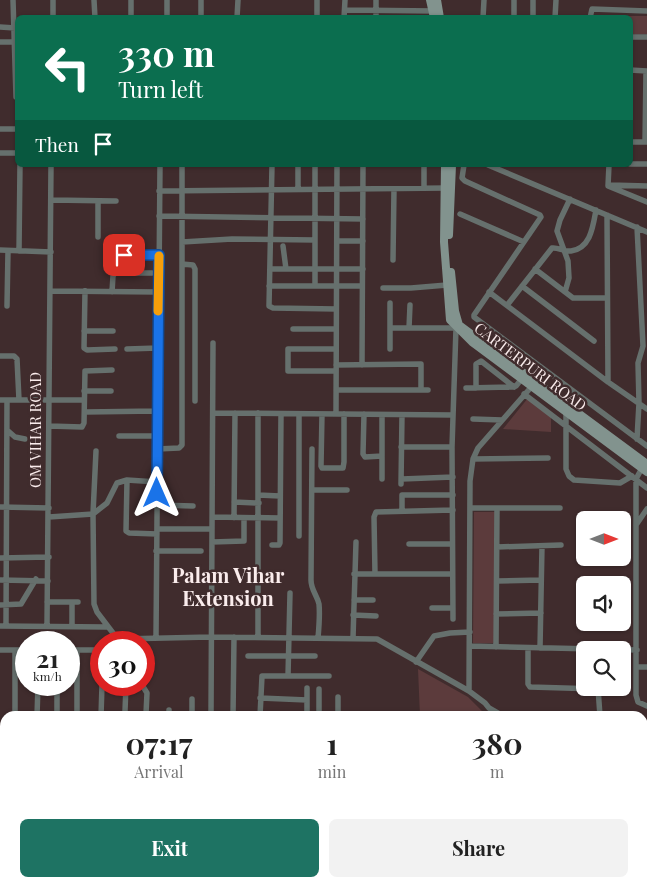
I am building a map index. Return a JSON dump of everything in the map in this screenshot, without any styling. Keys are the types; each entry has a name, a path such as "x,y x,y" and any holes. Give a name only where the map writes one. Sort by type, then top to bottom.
{"main road":[{"path":"430,0 437,14"},
{"path":"437,0 437,14"},
{"name":"CARTERPURI ROAD","path":"445,167 449,188"},
{"name":"CARTERPURI ROAD","path":"452,167 449,188 448,252 450,284 457,327 645,468"},
{"name":"CARTERPURI ROAD","path":"534,384 566,412 645,468"}],"street":[{"path":"13,0 15,19"},
{"path":"53,0 53,15"},
{"path":"94,0 95,15"},
{"path":"131,0 131,15"},
{"path":"167,0 167,15"},
{"path":"201,0 201,15"},
{"path":"237,15 238,0"},
{"path":"317,0 317,15"},
{"path":"344,15 345,0"},
{"path":"376,0 376,15"},
{"path":"483,15 484,0"},
{"path":"514,0 514,15"},
{"path":"533,0 533,15"},
{"path":"555,15 556,0"},
{"path":"591,15 592,9 647,11"},
{"path":"344,10 437,14"},
{"path":"623,10 623,15"},
{"path":"0,27 15,28"},
{"path":"633,37 647,37"},
{"path":"0,42 15,42"},
{"path":"633,70 646,70 646,142 633,142"},
{"path":"0,129 15,129"},
{"path":"0,153 15,153"},
{"path":"633,164 647,164"},
{"path":"19,251 20,167"},
{"name":"OM VIHAR ROAD","path":"47,626 51,167"},
{"path":"160,167 156,638 289,637 377,639 469,691 486,703 489,711"},
{"path":"157,449 179,448 182,446 182,167"},
{"path":"272,167 269,306 271,308 336,309"},
{"path":"298,167 298,189"},
{"path":"315,167 316,286"},
{"path":"336,414 337,167"},
{"path":"362,365 364,167"},
{"path":"424,167 424,188"},
{"path":"464,167 462,178 465,182 541,216 541,219 474,315 475,319 647,446"},
{"path":"493,167 647,232"},
{"path":"506,167 506,172"},
{"path":"608,185 609,167"},
{"path":"608,185 647,186"},
{"path":"608,185 647,202"},
{"path":"159,191 449,188"},
{"path":"393,260 394,189"},
{"path":"565,292 569,278 569,269 557,232 560,220 570,199"},
{"path":"51,200 116,202"},
{"path":"98,201 98,237"},
{"path":"508,304 552,248 575,250 587,242 592,233 596,210"},
{"path":"460,214 524,242"},
{"path":"607,215 608,382"},
{"path":"159,216 363,219"},
{"path":"637,228 644,287 645,316 643,346 638,363 639,404 637,439"},
{"path":"182,242 270,239 315,240"},
{"path":"337,241 363,241"},
{"path":"283,246 286,269"},
{"path":"0,250 51,252"},
{"path":"7,306 8,251"},
{"path":"109,254 159,255"},
{"path":"182,264 192,265 195,269 195,401"},
{"path":"535,268 576,299 607,298"},
{"path":"270,269 363,269"},
{"path":"112,292 113,276 115,273 152,273"},
{"path":"383,288 411,288 450,284"},
{"path":"270,286 362,286"},
{"path":"522,286 594,341"},
{"path":"50,291 158,292"},
{"path":"85,292 85,349 115,349"},
{"path":"489,292 508,304 647,410"},
{"path":"390,303 390,349"},
{"path":"409,328 410,305"},
{"path":"390,328 457,327 452,447 453,619"},
{"path":"292,329 336,329"},
{"path":"84,331 113,331"},
{"path":"212,711 213,343"},
{"path":"127,349 158,348"},
{"path":"336,349 288,349 288,371 362,365 421,364 421,390"},
{"path":"0,356 14,356 17,359 19,400"},
{"path":"476,388 476,364 481,362 514,387"},
{"path":"49,426 82,427 85,412 85,372 112,370"},
{"path":"466,388 514,387 524,376"},
{"path":"469,691 470,481 473,459 478,448 534,384"},
{"path":"182,388 195,388"},
{"path":"336,390 428,390"},
{"path":"84,391 111,391"},
{"path":"524,394 647,488"},
{"path":"84,400 3,400 7,430 3,507 3,626 106,627"},
{"path":"85,412 157,411"},
{"path":"566,412 566,469 569,476 574,480 620,483 634,477 645,468"},
{"path":"213,413 453,415"},
{"path":"234,518 235,413"},
{"path":"258,413 258,637"},
{"path":"272,545 280,544 281,414"},
{"path":"299,414 299,536"},
{"path":"322,414 322,468 340,468 344,466 344,414"},
{"path":"364,414 363,454 365,456 382,456"},
{"path":"382,415 382,479"},
{"path":"402,415 401,481 453,477"},
{"path":"473,419 502,420"},
{"path":"7,430 15,437 25,440"},
{"path":"119,436 157,436"},
{"path":"401,447 452,447"},
{"path":"312,448 311,580 312,589 319,606 318,638"},
{"path":"96,451 93,514 94,604 109,631"},
{"path":"473,459 548,458"},
{"path":"634,477 636,525 636,695 638,702 647,706"},
{"path":"48,518 93,514 107,503 117,483 127,480 157,482"},
{"path":"127,480 127,533 212,529"},
{"path":"312,490 347,490"},
{"path":"258,495 280,496"},
{"path":"402,511 402,495 453,495"},
{"path":"234,502 259,503"},
{"path":"157,505 193,506"},
{"path":"3,507 49,508"},
{"path":"471,508 560,508"},
{"path":"496,647 497,508"},
{"path":"636,525 647,509"},
{"path":"375,574 374,514 379,511 452,510"},
{"path":"212,517 280,518"},
{"path":"212,542 244,541 244,518"},
{"path":"353,638 356,542"},
{"path":"409,544 452,544"},
{"path":"540,648 542,546"},
{"path":"497,547 561,546"},
{"path":"156,551 202,551"},
{"path":"3,558 49,557"},
{"path":"354,574 452,574"},
{"path":"3,580 36,579 48,581"},
{"path":"3,605 21,604 36,579"},
{"path":"497,581 541,580"},
{"path":"288,676 290,593"},
{"path":"354,600 373,600"},
{"path":"47,602 75,602 72,626"},
{"path":"432,608 452,608"},
{"path":"496,614 541,613"},
{"path":"354,615 376,616"},
{"path":"416,662 434,636 470,632"},
{"path":"233,711 234,637"},
{"path":"470,646 576,649"},
{"path":"528,648 528,684 530,687 576,688"},
{"path":"0,650 15,650"},
{"path":"631,650 637,650"},
{"path":"248,656 316,656"},
{"path":"637,667 647,667"},
{"path":"260,711 262,676 329,676"},
{"path":"307,688 307,711"},
{"path":"319,689 319,711"},
{"path":"15,696 15,711"},
{"path":"37,711 38,696"},
{"path":"56,711 57,696"},
{"path":"76,696 76,711"},
{"path":"101,711 102,696"},
{"path":"125,711 126,696"},
{"path":"146,696 146,711"},
{"path":"599,696 600,711"},
{"path":"338,697 338,711"},
{"path":"260,698 307,700"},
{"path":"192,699 192,711"},
{"path":"489,708 494,711"}],"shaded area":[{"path":"633,16 647,16 647,34 633,34"},
{"path":"528,398 551,416 551,432 503,429"},
{"path":"474,512 495,512 494,643 473,643"},
{"path":"418,669 468,697 482,711 420,711"}],"slow traffic":[{"path":"158,311 159,256"}],"district":[{"name":"Palam Vihar Extension","path":"228,588"}],"route":[{"path":"124,255 159,255 157,493"}]}
